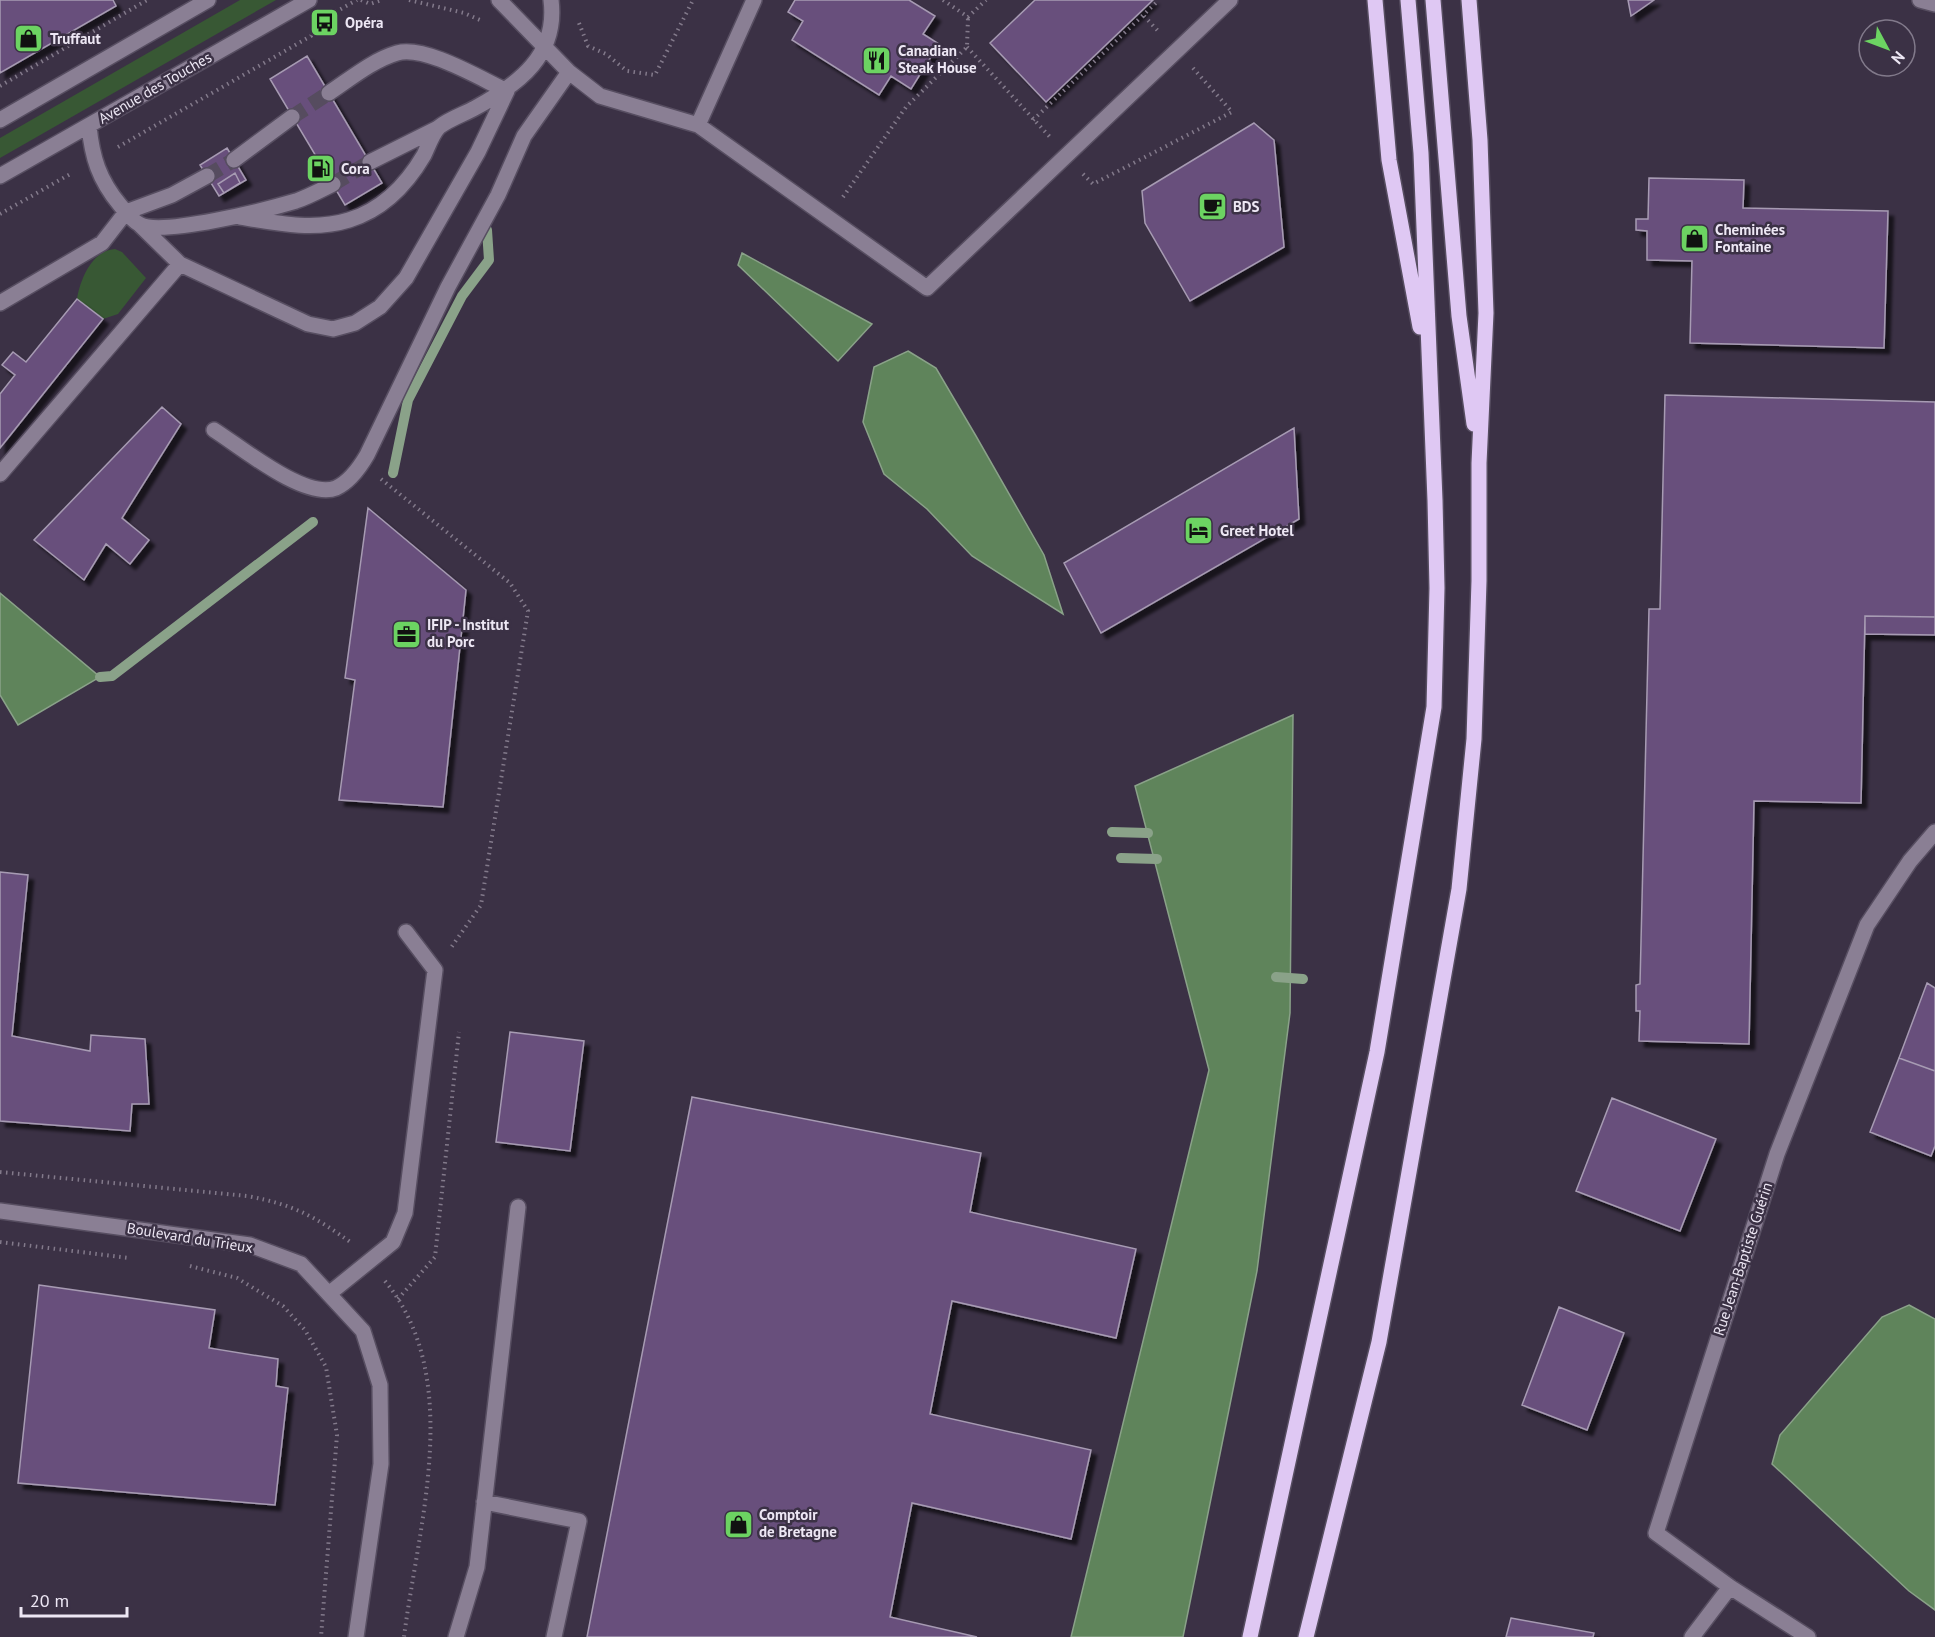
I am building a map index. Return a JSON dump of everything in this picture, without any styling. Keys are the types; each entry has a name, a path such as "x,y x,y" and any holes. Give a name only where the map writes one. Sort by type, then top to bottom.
{"main road":[{"path":"1375,0 1389,160 1430,380"},
{"path":"1250,1637 1377,1052 1434,707 1437,588 1430,380 1420,153 1408,0"},
{"path":"1433,0 1459,316 1479,463"},
{"path":"1306,1637 1379,1341 1459,889 1474,739 1479,580 1479,463 1486,313 1480,140 1469,0"}],"street":[{"path":"0,120 208,0"},
{"name":"Avenue des Touches","path":"0,176 309,0"},
{"path":"499,0 569,72 600,96 698,125 927,288 1229,2"},
{"path":"370,162 507,91 526,73 546,47 553,19 551,0"},
{"path":"698,125 754,0"},
{"path":"1920,0 1935,4"},
{"path":"329,93 382,59 400,52 420,52 507,91"},
{"path":"214,430 302,486 321,491 337,488 362,464 448,287 498,195 524,136 569,72"},
{"path":"89,126 94,161 108,191 126,212 180,264 308,324 333,329 355,323 380,307 406,278 478,152 507,91"},
{"path":"234,160 292,117"},
{"path":"240,217 281,224 315,226 349,220 375,208 398,191 422,158 438,128"},
{"path":"0,303 102,243 126,212 172,195 207,176"},
{"path":"140,225 172,226 240,217 298,200 333,184"},
{"path":"0,474 180,264"},
{"name":"Rue Jean-Baptiste Guérin","path":"1808,1637 1730,1587 1656,1533 1777,1154 1867,925 1910,861 1935,832"},
{"path":"330,1293 393,1242 405,1213 435,970 406,932"},
{"path":"456,1637 477,1567 518,1207"},
{"name":"Boulevard du Trieux","path":"0,1211 250,1245 300,1264 330,1293 363,1331 380,1384 381,1464 356,1637"},
{"path":"484,1502 579,1521 554,1637"},
{"path":"1692,1637 1730,1587"}],"path":[{"path":"0,86 147,0"},
{"path":"327,17 359,0 370,4 382,0"},
{"path":"577,19 588,46 606,54 627,71 656,75 693,0"},
{"path":"943,0 968,17"},
{"path":"829,218 906,107 967,47 968,17 986,0"},
{"path":"1033,120 1145,18 1159,0"},
{"path":"0,214 311,36 317,23"},
{"path":"362,464 510,583 528,611 482,905 435,970"},
{"path":"398,1299 435,1257 459,1032"},
{"path":"0,1172 247,1196 285,1203 321,1221 360,1249 398,1299 413,1325 423,1357 430,1402 432,1444 404,1637"},
{"path":"0,1242 139,1259"},
{"path":"186,1264 237,1278 283,1306 305,1330 326,1367 337,1435 321,1637"}],"shaded area":[{"path":"240,0 276,0 0,158 0,138"},
{"path":"115,249 122,252 146,278 118,314 103,319 77,299 84,275 94,260 107,251"},
{"path":"742,253 872,324 838,361 738,265"},
{"path":"908,351 936,368 1044,555 1063,614 972,556 927,509 884,474 863,422 874,367"},
{"path":"0,593 100,677 18,725 0,695"},
{"path":"1293,715 1290,1013 1257,1271 1183,1637 1071,1637 1209,1070 1135,786"},
{"path":"1909,1305 1935,1319 1935,1610 1909,1591 1772,1464 1780,1435 1882,1317"}],"building":[{"name":"Truffaut","path":"0,0 113,0 116,6 0,73"},
{"name":"Canadian Steak House","path":"795,0 909,0 935,16 923,34 939,44 911,89 891,76 879,95 792,40 803,21 788,12"},
{"path":"1035,0 1153,0 1046,102 990,43"},
{"path":"1628,0 1654,0 1631,16"},
{"path":"307,56 382,183 345,205 270,79"},
{"name":"BDS","path":"1254,123 1274,140 1284,247 1190,301 1145,223 1142,191"},
{"path":"227,148 246,180 219,196 200,165","holes":["235,173 240,183 224,193 218,184"]},
{"path":"235,173 240,183 224,193 218,184"},
{"path":"1649,178 1744,180 1743,208 1888,211 1884,348 1690,343 1692,261 1647,260 1647,231 1636,230 1636,219 1648,219"},
{"path":"77,299 103,319 0,448 0,394 15,375 2,365 13,352 26,362"},
{"path":"1665,395 1935,402 1935,617 1865,616 1861,803 1754,801 1749,1044 1639,1041 1640,1011 1636,1011 1636,985 1640,984 1649,609 1660,609"},
{"path":"162,407 181,424 122,518 149,540 130,564 106,544 84,580 34,540"},
{"name":"Greet Hotel","path":"1294,428 1299,519 1101,633 1064,563"},
{"name":"IFIP - Institut du Porc","path":"368,508 466,590 443,807 339,800 355,680 345,678"},
{"path":"1865,616 1935,617 1935,635 1865,634"},
{"path":"0,872 28,875 12,1036 90,1051 91,1035 145,1039 149,1104 132,1104 130,1131 0,1121"},
{"path":"1927,983 1935,988 1935,1071 1899,1058"},
{"path":"510,1032 584,1041 570,1151 496,1142"},
{"path":"1899,1058 1935,1071 1935,1146 1931,1156 1870,1132"},
{"path":"692,1097 981,1153 970,1212 1136,1249 1116,1338 952,1301 930,1414 1091,1450 1071,1539 912,1503 890,1617 977,1637 587,1637"},
{"path":"1612,1098 1716,1139 1680,1231 1576,1191"},
{"path":"39,1285 215,1310 209,1348 278,1359 276,1386 288,1388 275,1505 18,1483"},
{"path":"1559,1307 1624,1333 1587,1430 1522,1405"},
{"path":"1511,1618 1594,1633 1593,1637 1506,1637"}],"waterway":[{"path":"393,473 408,400 462,296 489,260 487,230"},
{"path":"100,677 112,676 313,522"},
{"path":"1112,832 1148,833"},
{"path":"1121,858 1157,859"},
{"path":"1276,977 1303,979"}],"tunnel":[{"path":"292,117 329,93"},
{"path":"207,176 234,160"},
{"path":"333,184 370,162"}],"place":[{"name":"Opéra","path":"324,23"},
{"name":"Truffaut","path":"29,39"},
{"name":"Canadian Steak House","path":"877,60"},
{"name":"Cora","path":"320,169"},
{"name":"BDS","path":"1212,207"},
{"name":"Cheminées Fontaine","path":"1694,239"},
{"name":"Greet Hotel","path":"1199,531"},
{"name":"IFIP - Institut du Porc","path":"406,634"},
{"name":"Comptoir de Bretagne","path":"738,1524"}]}
